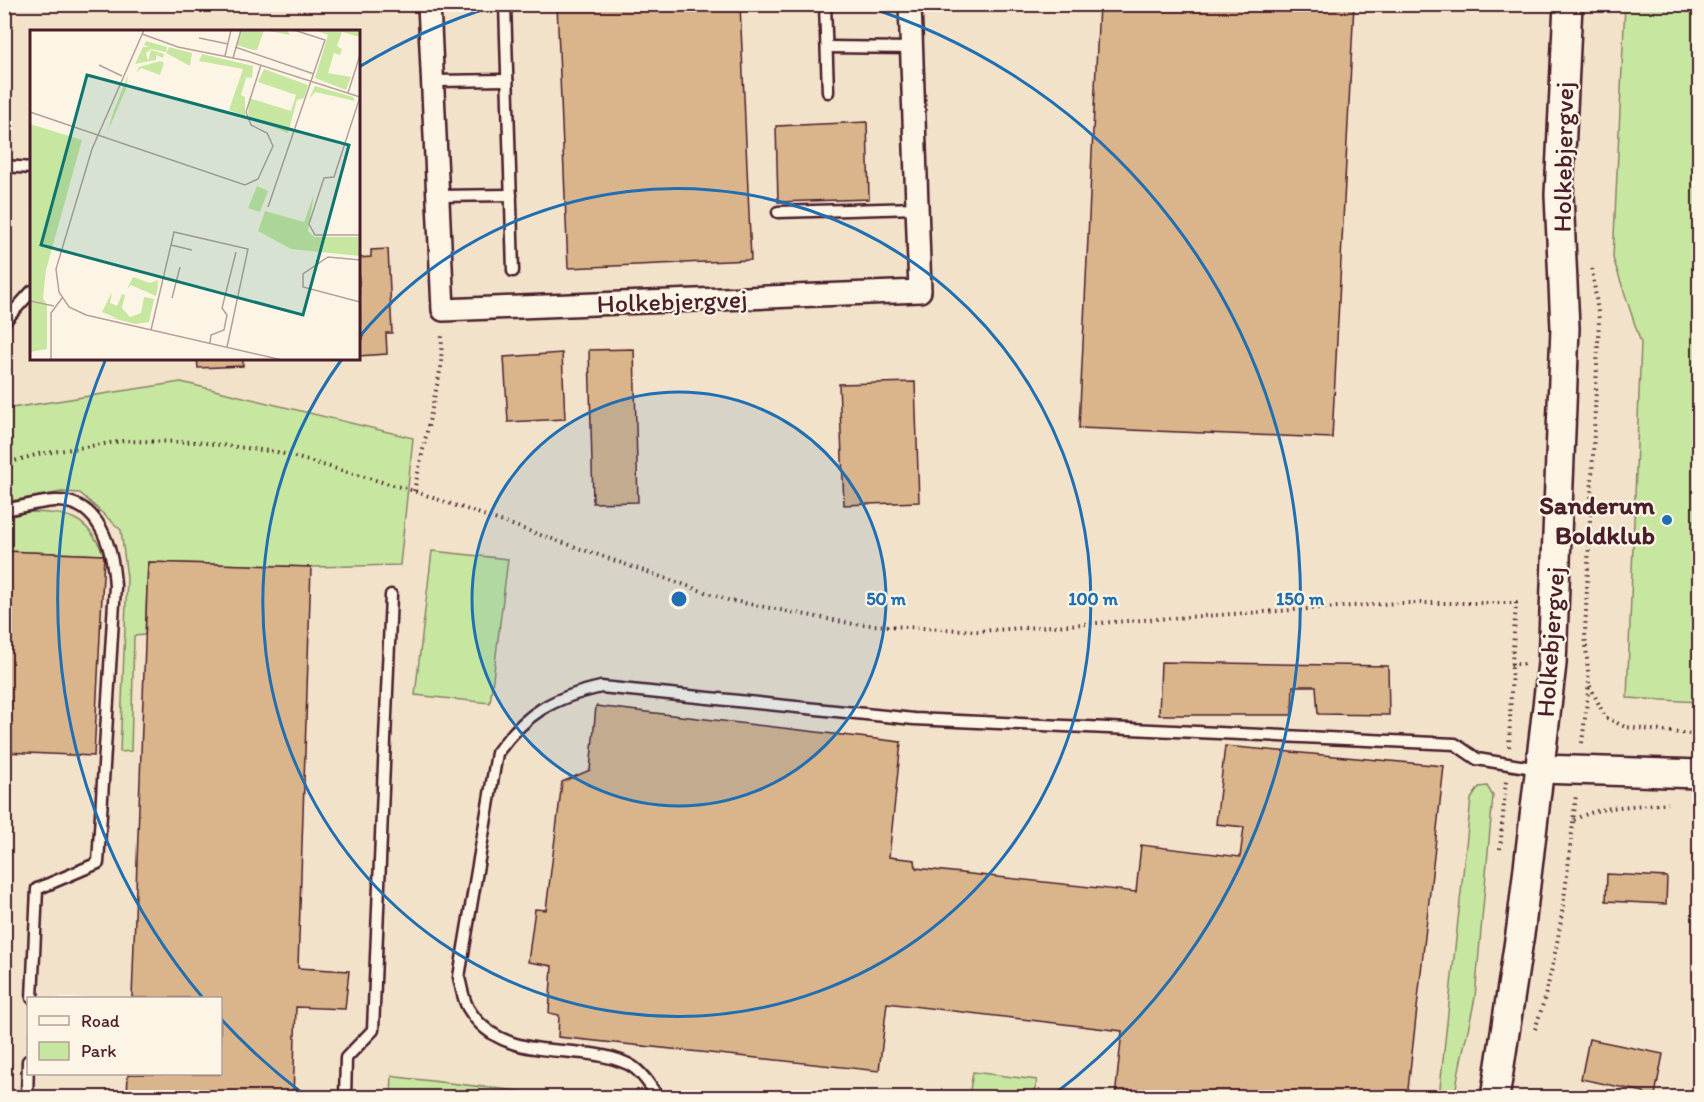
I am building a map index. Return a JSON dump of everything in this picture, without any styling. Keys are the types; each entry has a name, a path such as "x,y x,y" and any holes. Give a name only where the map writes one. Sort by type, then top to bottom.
{"street":[{"path":"429,4 443,310"},
{"name":"Holkebjergvej","path":"443,310 920,291 910,4"},
{"name":"Holkebjergvej","path":"1495,1098 1540,769 1551,664 1565,350 1559,195 1568,4"},
{"path":"1540,769 1700,774"}],"lane":[{"path":"505,4 513,271"},
{"path":"825,4 828,92"},
{"path":"826,47 911,48"},
{"path":"432,81 507,80"},
{"path":"4,166 30,168"},
{"path":"438,196 511,195"},
{"path":"778,212 917,208"},
{"path":"4,322 30,293"},
{"path":"4,510 57,501 81,507 95,519 107,537 114,562 115,586 98,863 37,889 32,997"},
{"path":"345,1098 346,1058 373,1030 391,595"},
{"path":"658,1098 650,1083 629,1064 591,1055 518,1045 489,1030 467,1007 459,977 497,753 512,732 535,711 567,695 600,687 914,719 1455,744 1477,759 1540,769"},
{"path":"27,1098 28,1075"}],"path":[{"path":"414,491 441,367 443,310"},
{"path":"4,464 39,454 123,441 198,442 277,452 414,491 728,600 854,624 978,631 1398,603 1516,603"},
{"path":"1500,855 1512,664"},
{"path":"1533,1036 1550,987 1563,914 1589,684 1586,664"},
{"path":"1589,684 1605,717 1625,727 1700,735"},
{"path":"1573,820 1601,808 1674,802"}],"shaded area":[{"path":"5,5 1625,5 1613,258 1641,343 1627,698 1699,702 1699,1097 5,1098"}],"green space":[{"name":"Sanderum Boldklub","path":"1625,5 1699,5 1699,702 1627,698 1641,343 1613,258"},
{"path":"181,382 413,438 400,565 311,567 148,562 145,635 134,636 131,751 120,752 127,578 121,530 80,493 61,492 5,502 5,409"},
{"path":"26,512 53,513 74,518 90,531 104,555 5,551 5,518"},
{"path":"432,551 508,559 490,703 415,695"},
{"path":"1487,786 1493,796 1475,997 1455,1097 1439,1097 1471,799 1479,787"},
{"path":"973,1072 1037,1080 1034,1097 1019,1095 969,1097"},
{"path":"392,1076 397,1077 570,1097 391,1097"}],"building":[{"path":"557,4 740,4 751,260 568,268"},
{"path":"1099,4 1354,4 1332,438 1079,428"},
{"path":"867,122 869,199 778,202 776,126"},
{"path":"388,249 392,333 386,333 387,354 360,356 360,339 363,339 363,334 361,334 360,309 360,258 371,257 371,250"},
{"path":"634,349 638,502 593,503 589,350"},
{"path":"562,353 565,419 508,422 504,357"},
{"path":"197,360 243,360 243,366 198,368"},
{"path":"915,382 919,502 844,505 839,384"},
{"path":"4,551 104,555 94,756 4,752"},
{"path":"148,562 311,567 298,968 349,971 345,1009 296,1007 293,1098 127,1098 128,1075 222,1075 222,997 132,997"},
{"path":"1161,662 1388,666 1389,715 1318,714 1316,686 1293,686 1292,715 1159,715"},
{"path":"596,706 901,742 889,857 915,860 916,868 1136,892 1141,845 1240,857 1244,827 1216,824 1225,746 1444,766 1407,1098 1115,1098 1122,1031 887,1003 879,1071 558,1037 559,1015 549,1013 552,966 528,962 535,909 546,910 562,782 590,770"},
{"path":"1607,874 1667,877 1666,904 1606,901"},
{"path":"1589,1039 1663,1054 1655,1095 1669,1098 1643,1098 1644,1092 1581,1079"}],"place":[{"name":"Sanderum Boldklub","path":"1667,520"}]}
